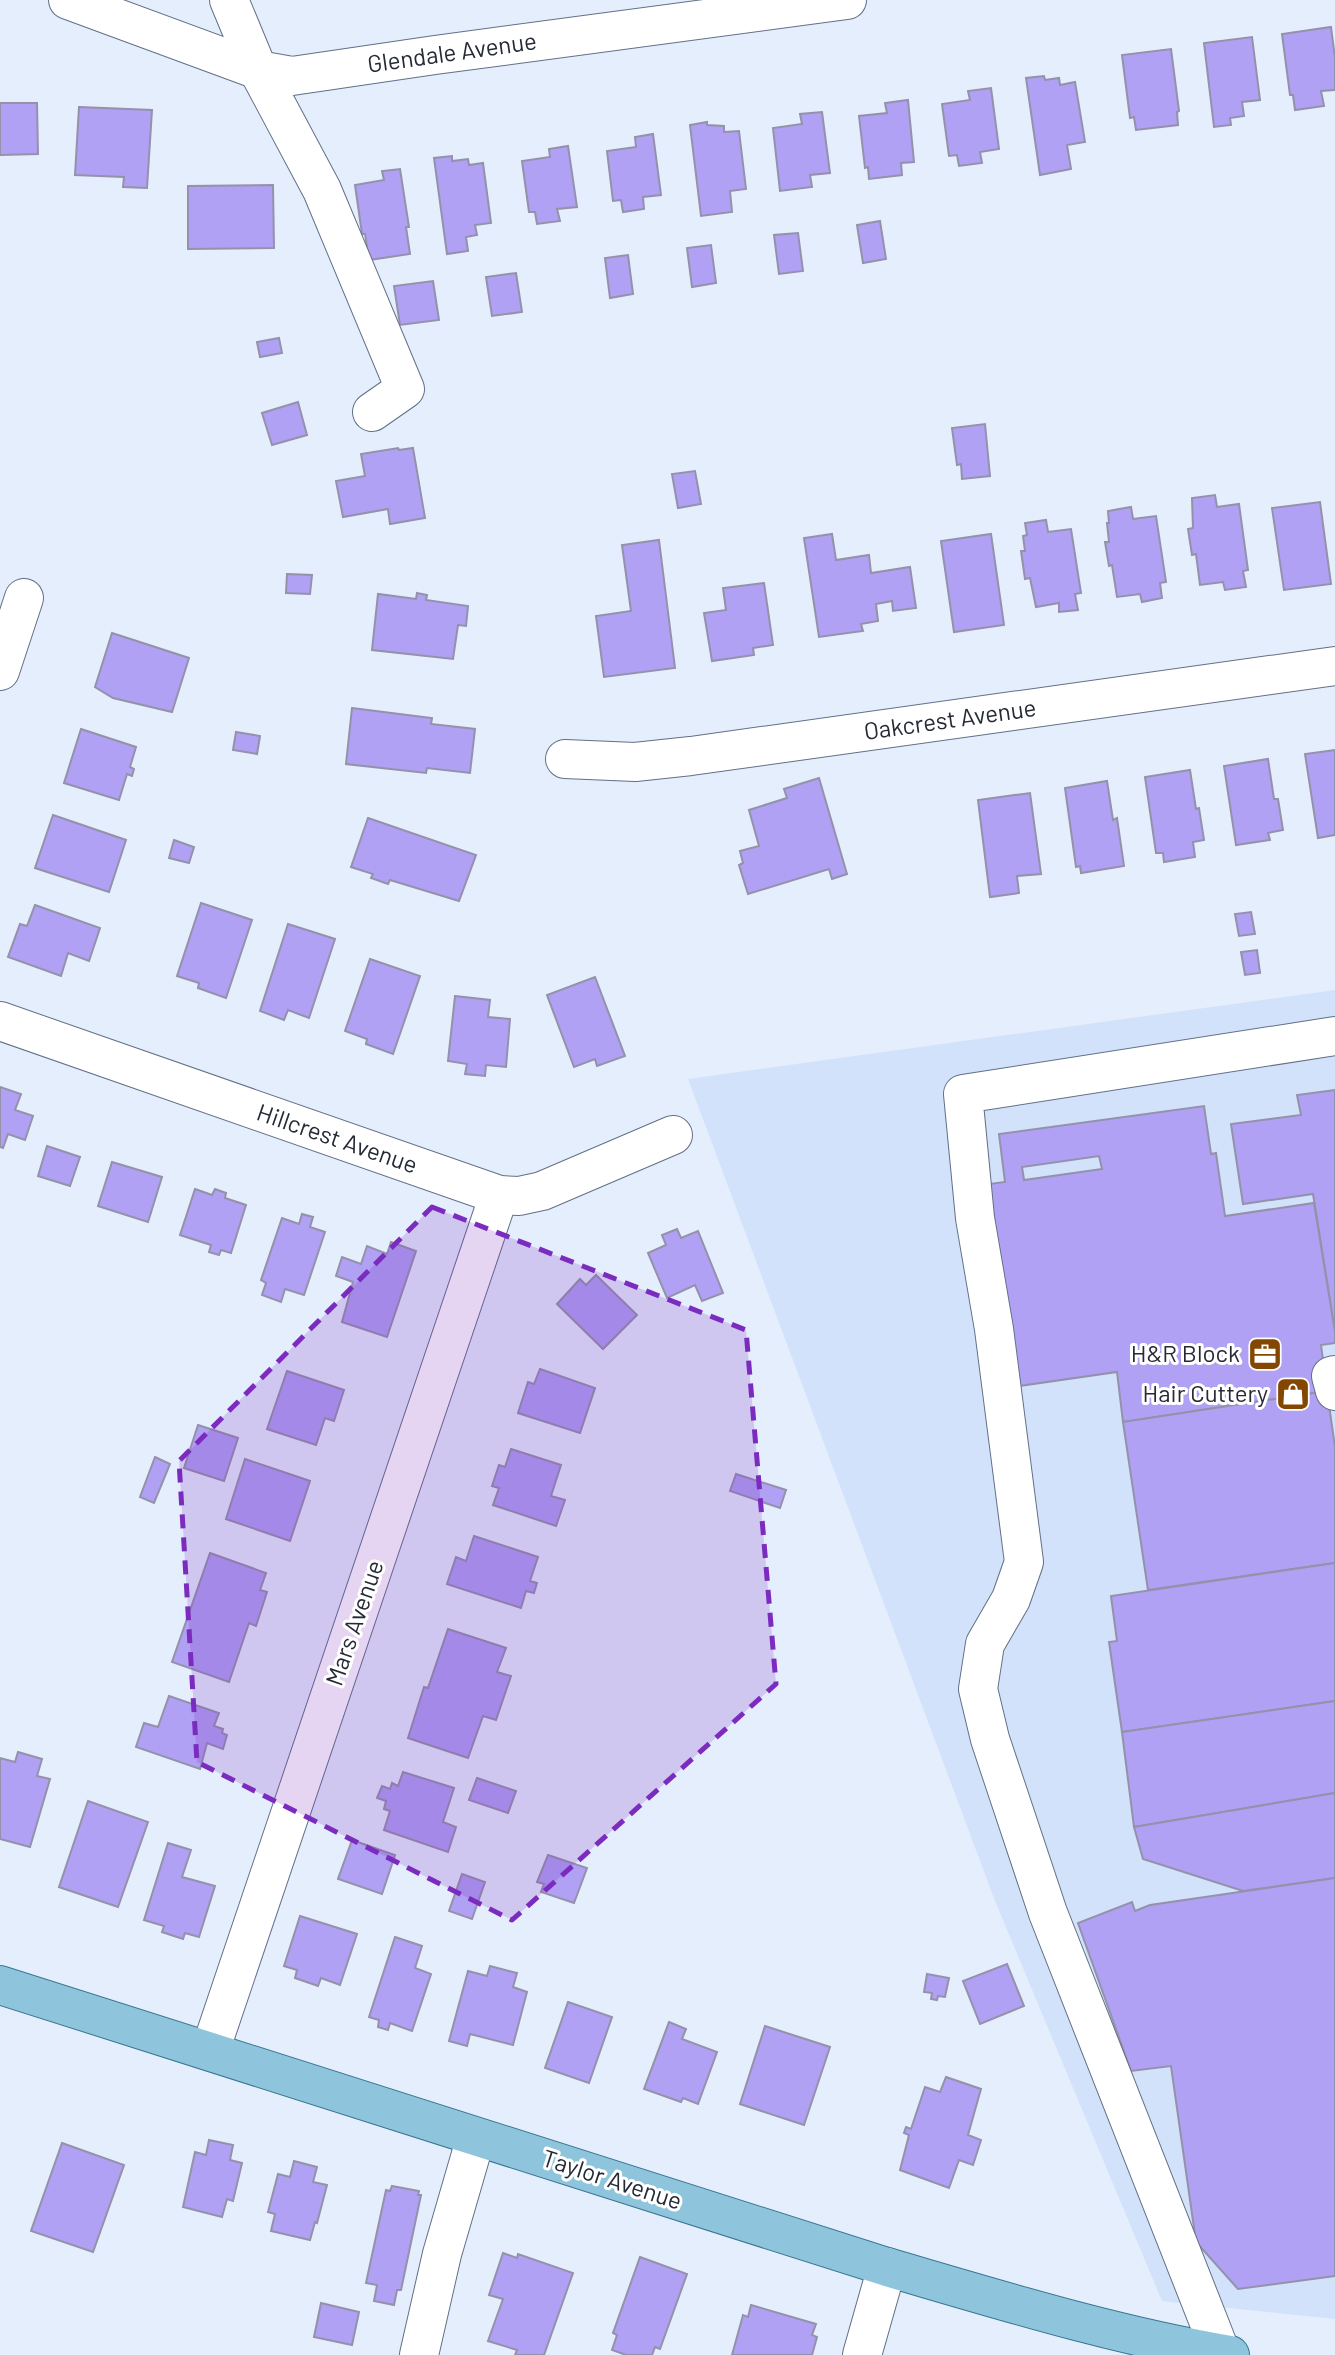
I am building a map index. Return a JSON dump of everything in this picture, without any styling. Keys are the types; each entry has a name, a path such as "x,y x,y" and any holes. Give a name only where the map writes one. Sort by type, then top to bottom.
{"main road":[{"name":"Taylor Avenue","path":"0,1984 887,2267 1108,2330 1225,2354"}],"street":[{"name":"Glendale Avenue","path":"68,0 258,69 292,76 847,0"},
{"path":"229,0 258,69 322,190 405,389 372,412"},
{"path":"0,671 24,598"},
{"name":"Oakcrest Avenue","path":"565,759 635,762 691,756 1335,666"},
{"name":"Hillcrest Avenue","path":"0,1021 499,1195 519,1196 542,1191 673,1135"},
{"path":"1225,2354 1048,1913 990,1739 978,1689 985,1644 1010,1599 1024,1562 994,1329 975,1218 963,1094 1335,1036"},
{"name":"Mars Avenue","path":"210,2051 499,1195"},
{"path":"1335,1375 1331,1376 1335,1391"},
{"path":"419,2355 442,2254 476,2137"},
{"path":"862,2355 887,2267"}],"highlighted area":[{"path":"432,1207 746,1330 776,1684 512,1920 197,1762 179,1461"}],"shaded area":[{"path":"1335,990 1335,2319 1162,2301 995,1901 688,1079"}],"building":[{"path":"1331,27 1335,90 1321,91 1324,106 1295,110 1293,95 1290,95 1282,34"},
{"path":"1252,37 1260,100 1242,102 1244,116 1230,118 1231,125 1214,127 1204,43"},
{"path":"1171,49 1179,111 1178,125 1136,130 1134,117 1130,118 1122,55"},
{"path":"1044,76 1045,80 1059,78 1060,85 1075,82 1085,142 1067,145 1071,169 1040,175 1026,78"},
{"path":"991,88 999,149 980,152 982,163 959,166 957,155 949,156 942,104 970,100 968,91"},
{"path":"908,100 914,162 901,163 902,175 869,179 868,167 865,168 859,116 887,113 885,103"},
{"path":"0,103 37,103 38,154 0,155"},
{"path":"79,107 152,110 147,188 123,187 124,177 75,175"},
{"path":"822,112 830,173 810,175 812,187 780,191 773,128 802,124 800,114"},
{"path":"707,122 707,125 724,126 724,132 739,131 746,189 730,191 732,212 701,216 690,125"},
{"path":"653,134 661,195 643,197 644,209 623,212 621,200 613,201 607,151 636,147 635,137"},
{"path":"568,146 577,207 557,209 560,221 537,224 535,212 529,212 522,161 550,157 549,149"},
{"path":"452,156 452,161 468,159 469,165 483,163 491,223 475,225 477,235 466,237 468,251 447,254 434,158"},
{"path":"400,169 409,227 406,227 410,254 369,260 365,234 362,234 355,185 384,180 382,171"},
{"path":"273,185 274,248 188,249 188,186"},
{"path":"880,221 886,259 863,263 857,225"},
{"path":"798,233 803,271 779,274 774,235"},
{"path":"711,245 716,283 692,287 687,248"},
{"path":"628,255 633,294 610,298 605,258"},
{"path":"516,273 522,312 492,316 486,277"},
{"path":"433,281 439,320 400,325 394,286"},
{"path":"279,338 282,353 260,357 257,342"},
{"path":"298,402 307,435 272,445 262,413"},
{"path":"985,424 990,476 962,479 961,464 957,465 952,428"},
{"path":"413,448 425,518 390,524 388,509 343,517 336,481 365,476 361,454"},
{"path":"695,471 701,504 678,508 672,474"},
{"path":"1215,495 1217,507 1239,504 1248,570 1243,571 1246,587 1225,590 1223,582 1200,585 1196,554 1192,555 1188,529 1193,528 1192,498"},
{"path":"1320,502 1331,584 1284,590 1272,508"},
{"path":"1131,507 1133,519 1156,516 1166,582 1160,583 1162,598 1142,602 1140,594 1117,597 1105,542 1109,542 1108,511"},
{"path":"1046,520 1048,532 1071,529 1081,593 1075,594 1078,610 1059,612 1059,603 1036,607 1030,578 1025,579 1021,551 1025,551 1025,523"},
{"path":"832,534 836,560 869,555 871,573 910,567 916,608 893,611 892,601 876,604 878,621 861,624 863,631 819,637 804,538"},
{"path":"991,534 1004,625 954,632 941,541"},
{"path":"659,540 675,668 604,677 596,616 631,611 622,545"},
{"path":"287,574 312,575 310,594 286,593"},
{"path":"764,583 773,645 753,648 754,655 712,661 704,613 726,610 723,588"},
{"path":"417,593 427,595 426,600 468,606 466,626 458,625 453,659 372,650 378,594 416,599"},
{"path":"112,633 189,658 172,712 113,698 95,687"},
{"path":"352,708 432,718 431,724 475,729 470,773 427,768 426,773 346,764"},
{"path":"81,729 136,747 130,767 134,769 132,776 127,774 119,800 64,783"},
{"path":"236,732 260,736 257,754 233,750"},
{"path":"1335,750 1335,835 1318,838 1305,754"},
{"path":"1268,759 1274,799 1278,799 1283,830 1268,833 1270,840 1236,845 1224,766"},
{"path":"1190,770 1204,840 1193,842 1195,857 1164,862 1163,853 1156,853 1145,777"},
{"path":"819,778 847,874 832,879 829,869 748,894 739,865 743,863 740,851 759,846 749,810 787,798 784,789"},
{"path":"1107,781 1113,820 1117,818 1124,866 1081,873 1080,866 1076,867 1065,788"},
{"path":"1030,793 1041,874 1017,876 1019,893 990,897 978,800"},
{"path":"53,815 126,840 109,892 35,868"},
{"path":"368,818 476,855 459,901 390,880 388,884 371,878 373,874 351,867"},
{"path":"174,840 194,847 189,863 169,858"},
{"path":"201,903 252,920 226,998 198,988 199,983 177,976"},
{"path":"35,905 100,928 89,961 68,953 61,976 8,957 20,924 27,926"},
{"path":"1251,912 1255,934 1239,936 1235,914"},
{"path":"288,924 335,939 309,1018 288,1010 284,1020 260,1011"},
{"path":"1257,950 1260,973 1245,975 1241,952"},
{"path":"370,959 420,976 393,1054 366,1044 367,1039 345,1031"},
{"path":"595,977 625,1056 597,1066 595,1059 574,1067 547,995"},
{"path":"455,996 490,1000 488,1017 510,1019 506,1067 486,1065 485,1076 465,1074 467,1064 448,1061"},
{"path":"0,1087 21,1094 15,1110 33,1116 25,1140 8,1134 3,1148 0,1147"},
{"path":"1335,1090 1335,1332 1313,1194 1243,1204 1231,1124 1301,1115 1297,1095"},
{"path":"1204,1106 1211,1154 1216,1153 1225,1216 1314,1203 1335,1332 1335,1343 1321,1345 1327,1391 1123,1422 1117,1372 1019,1386 989,1184 1005,1182 999,1134","holes":["1099,1156 1102,1169 1024,1180 1022,1167"]},
{"path":"47,1146 80,1157 70,1186 38,1176"},
{"path":"112,1162 162,1177 148,1222 98,1206"},
{"path":"195,1189 212,1195 215,1189 226,1193 225,1198 246,1205 231,1253 221,1250 219,1255 209,1252 211,1245 180,1235"},
{"path":"302,1214 313,1217 310,1227 325,1232 304,1295 285,1289 281,1302 262,1295 266,1283 261,1280 282,1218 299,1224"},
{"path":"677,1229 681,1238 698,1231 723,1293 702,1301 695,1285 667,1298 648,1253 666,1245 662,1235"},
{"path":"391,1242 416,1251 387,1337 342,1322 353,1282 336,1276 342,1257 361,1264 367,1246 387,1254"},
{"path":"596,1275 637,1315 603,1349 557,1304 580,1279 586,1285"},
{"path":"540,1369 595,1388 580,1433 518,1413 528,1382 534,1384"},
{"path":"287,1371 344,1390 334,1421 325,1418 316,1445 267,1429"},
{"path":"1327,1391 1335,1447 1335,1563 1148,1590 1123,1422"},
{"path":"198,1425 238,1438 224,1481 184,1468"},
{"path":"511,1449 561,1465 551,1496 565,1500 556,1526 493,1505 499,1488 492,1486 499,1465 505,1467"},
{"path":"155,1457 170,1464 154,1503 140,1497"},
{"path":"245,1459 310,1481 290,1541 226,1519"},
{"path":"736,1474 786,1490 780,1508 730,1491"},
{"path":"474,1536 538,1557 530,1581 537,1583 534,1593 526,1591 521,1608 447,1584 456,1557 466,1561"},
{"path":"210,1553 266,1573 260,1590 267,1592 256,1626 249,1623 229,1682 172,1662"},
{"path":"1335,1563 1335,1701 1122,1732 1109,1642 1117,1641 1111,1596"},
{"path":"448,1629 506,1648 497,1672 511,1676 496,1720 483,1716 468,1758 408,1738 424,1687 428,1688"},
{"path":"169,1696 219,1713 214,1726 223,1729 222,1733 227,1735 223,1749 207,1743 200,1769 136,1747 144,1723 158,1727"},
{"path":"1335,1701 1335,1793 1134,1827 1122,1732"},
{"path":"18,1752 42,1759 37,1776 50,1779 30,1847 0,1839 0,1758 15,1762"},
{"path":"403,1772 454,1788 443,1822 456,1827 448,1852 384,1830 390,1811 384,1809 386,1801 377,1798 382,1786 390,1789 392,1783 398,1786"},
{"path":"477,1778 516,1791 508,1813 469,1800"},
{"path":"1335,1793 1335,1878 1243,1891 1143,1859 1134,1827"},
{"path":"88,1801 148,1822 118,1907 59,1887"},
{"path":"352,1840 395,1855 382,1894 338,1879"},
{"path":"168,1843 191,1850 182,1877 215,1886 199,1937 185,1933 183,1939 162,1932 164,1926 144,1920"},
{"path":"548,1855 587,1868 574,1903 541,1892 544,1884 537,1882"},
{"path":"462,1874 485,1882 472,1919 449,1911"},
{"path":"1335,1878 1335,2276 1238,2289 1196,2242 1171,2066 1131,2071 1078,1923 1132,1902 1135,1911 1150,1905"},
{"path":"300,1916 357,1934 340,1985 321,1978 318,1986 295,1978 297,1970 284,1966"},
{"path":"395,1937 422,1946 415,1968 431,1974 412,2031 390,2023 388,2030 378,2027 379,2020 369,2017"},
{"path":"1007,1964 1024,2006 980,2024 963,1981"},
{"path":"490,1966 517,1973 513,1987 527,1992 513,2045 470,2034 467,2046 449,2041 468,1971 487,1976"},
{"path":"927,1974 949,1978 945,1997 931,1999 932,1993 924,1992"},
{"path":"568,2002 612,2017 589,2083 545,2068"},
{"path":"669,2022 686,2029 682,2039 717,2052 698,2104 683,2098 681,2102 644,2089"},
{"path":"765,2026 830,2047 804,2125 740,2104"},
{"path":"946,2077 981,2089 968,2135 981,2140 973,2165 959,2160 949,2188 900,2170 909,2135 904,2133 906,2127 911,2129 925,2087 940,2092"},
{"path":"209,2140 233,2145 230,2160 242,2163 233,2201 227,2199 222,2217 183,2207 195,2152 206,2155"},
{"path":"62,2143 124,2165 93,2252 31,2231"},
{"path":"294,2161 317,2167 313,2182 327,2185 310,2240 271,2231 275,2214 268,2212 278,2174 290,2177"},
{"path":"392,2186 419,2191 418,2195 421,2195 401,2290 397,2290 394,2305 374,2301 377,2285 366,2283 386,2190 390,2191"},
{"path":"503,2253 517,2258 518,2254 573,2273 544,2355 515,2355 517,2350 488,2341 503,2299 489,2295"},
{"path":"640,2257 687,2274 660,2349 655,2347 652,2355 626,2355 612,2350 617,2335 613,2333"},
{"path":"321,2303 359,2312 352,2345 314,2337"},
{"path":"751,2305 816,2324 812,2335 817,2337 812,2355 732,2355 743,2315 748,2317"}],"place":[{"name":"H&R Block","path":"1265,1354"},
{"name":"Hair Cuttery","path":"1293,1394"}]}
